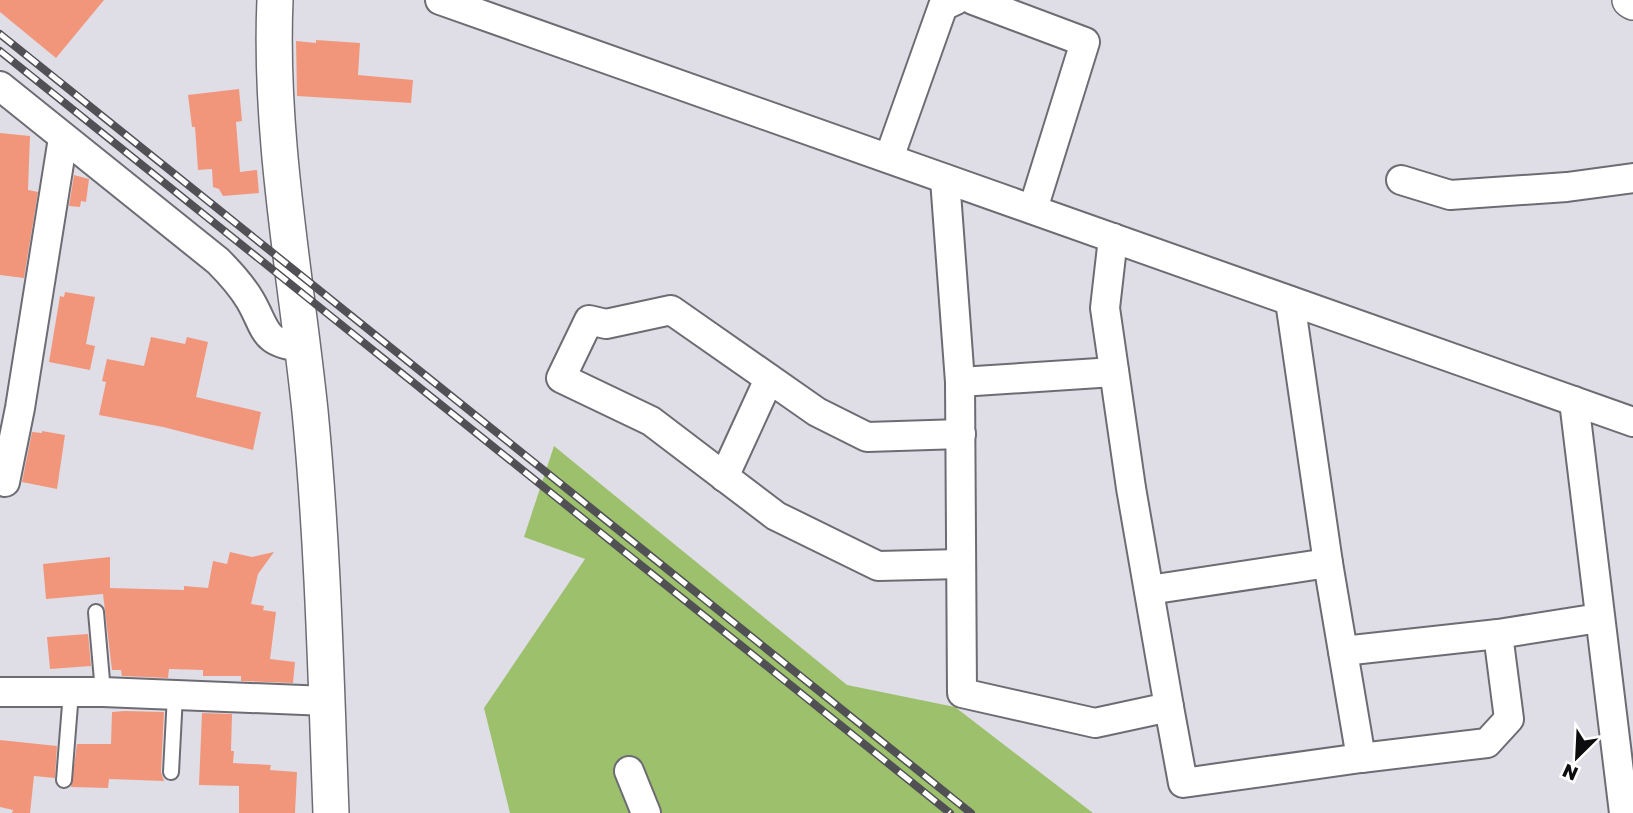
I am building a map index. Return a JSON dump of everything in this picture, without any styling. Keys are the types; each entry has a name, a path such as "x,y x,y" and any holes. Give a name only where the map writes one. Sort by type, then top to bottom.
{"street":[{"path":"275,0 277,122 316,475 331,813"},
{"path":"440,0 1633,422"},
{"path":"889,158 943,6 956,0"},
{"path":"973,0 1085,42 1033,209"},
{"path":"0,86 218,261 243,288 270,337 278,342 303,347"},
{"path":"5,482 15,407 63,138"},
{"path":"1401,180 1450,195 1567,187 1633,178"},
{"path":"945,179 960,382 962,693 1095,723 1169,707"},
{"path":"1113,238 1105,308 1182,783 1488,743 1509,719 1497,634"},
{"path":"1290,301 1328,563 1360,758"},
{"path":"961,435 867,437 817,412 671,310 606,324 589,320 561,378 650,421 776,516 878,566 961,564"},
{"path":"960,382 1114,372"},
{"path":"724,477 769,379"},
{"path":"1574,401 1599,618 1621,701 1624,813"},
{"path":"1149,590 1328,563"},
{"path":"1343,650 1497,634 1599,618"},
{"path":"0,692 103,692 327,701"},
{"path":"629,771 646,813"}],"lane":[{"path":"96,612 103,692"},
{"path":"64,780 71,692"},
{"path":"171,772 175,695"}],"green space":[{"path":"554,446 847,685 955,707 1093,813 510,813 484,708 585,559 524,537"}],"building":[{"path":"0,0 104,0 56,58 0,12"},
{"path":"316,40 360,43 358,75 413,80 411,103 297,96 296,41 316,43"},
{"path":"239,89 242,121 236,122 240,172 257,170 259,193 223,196 219,189 213,187 212,169 198,170 195,127 192,127 188,95"},
{"path":"0,133 30,136 28,190 38,192 24,278 0,275"},
{"path":"74,175 89,179 86,202 81,201 80,207 69,206"},
{"path":"65,292 95,297 86,344 95,346 90,370 49,362 60,296 64,297"},
{"path":"151,337 185,344 187,337 208,342 196,397 261,412 253,450 163,427 99,415 106,382 102,381 107,359 144,366"},
{"path":"32,432 65,435 57,489 22,482"},
{"path":"230,552 252,557 274,552 258,574 251,604 276,612 270,659 295,662 293,683 241,681 241,676 203,676 203,670 169,669 168,678 122,676 121,670 112,670 103,594 46,599 43,564 110,557 110,588 184,590 184,586 208,588 213,561 227,564"},
{"path":"88,634 91,666 50,669 47,637"},
{"path":"112,712 164,712 161,772 164,781 109,779 108,788 71,787 77,744 111,744"},
{"path":"202,713 232,714 233,763 271,765 270,770 297,772 295,813 239,813 239,786 199,785"},
{"path":"0,740 57,746 55,778 34,776 30,813 12,813 13,810 0,807"}],"railway":[{"path":"0,34 971,813"},
{"path":"0,51 950,813"}]}
